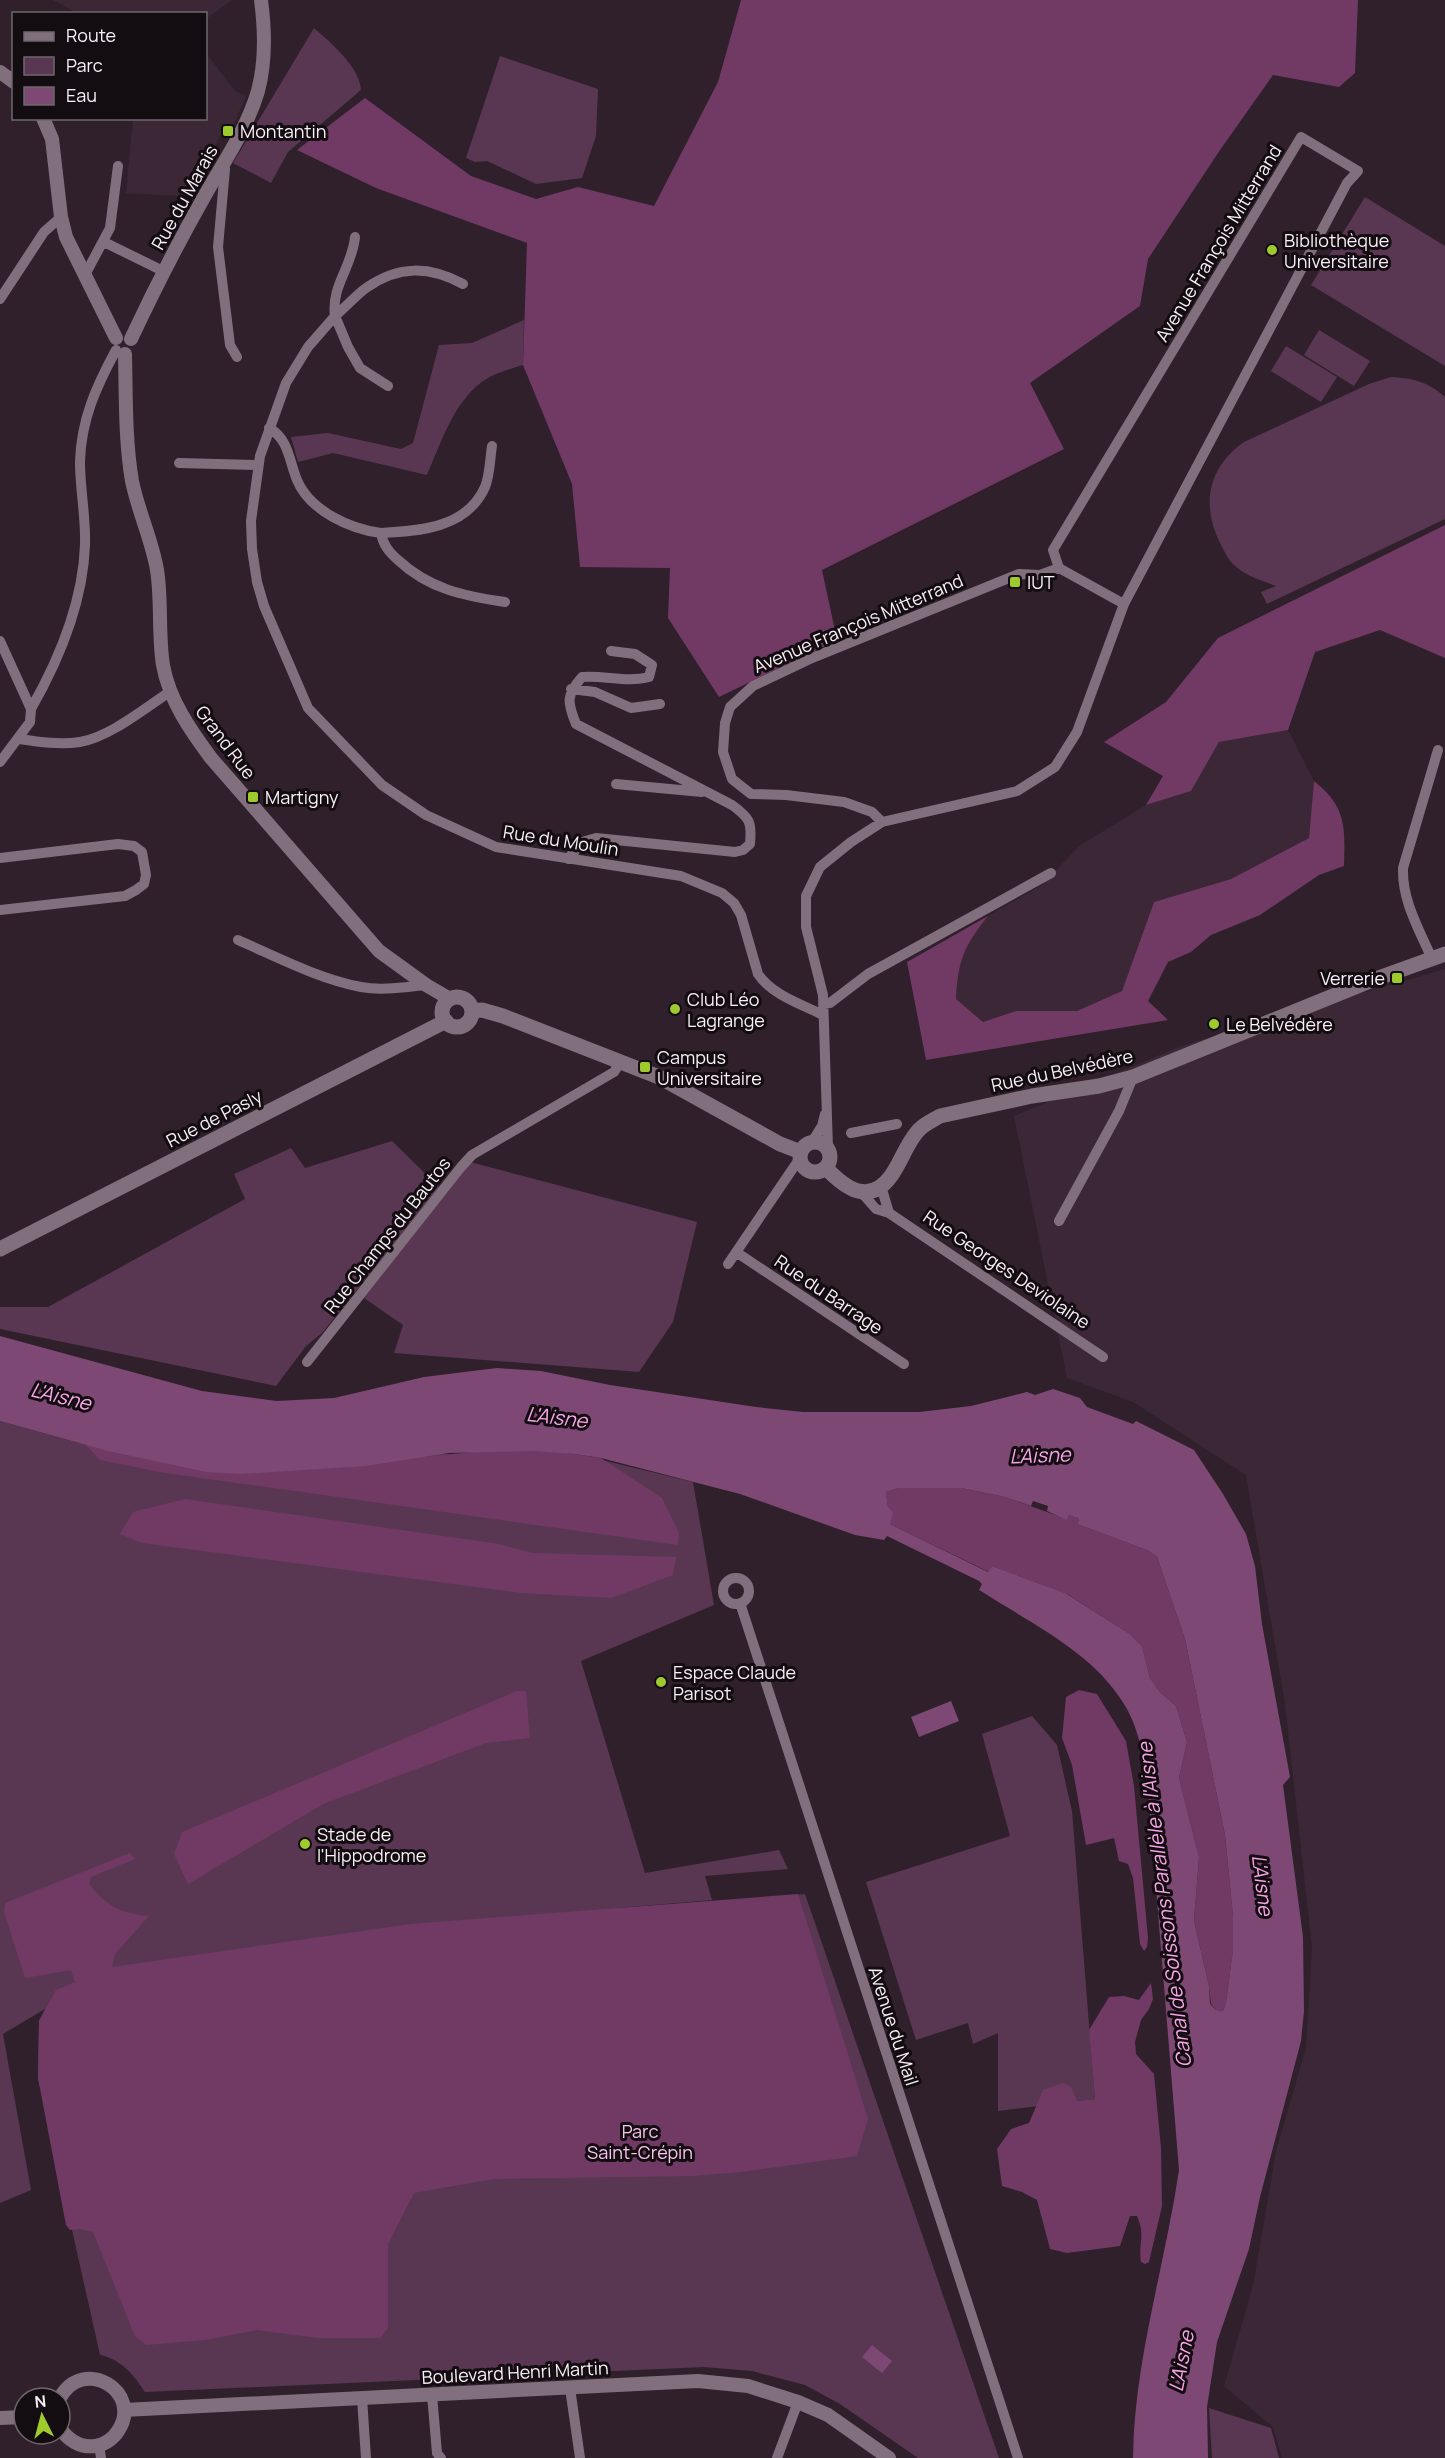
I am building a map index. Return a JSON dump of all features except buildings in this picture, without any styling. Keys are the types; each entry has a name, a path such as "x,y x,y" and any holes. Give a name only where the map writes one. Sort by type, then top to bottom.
{"main road":[{"name":"Rue du Belvédère","path":"881,1186 891,1176 917,1132 940,1116 1032,1096 1099,1086 1133,1077 1441,958"},
{"path":"450,999 464,999 472,1011 469,1021 460,1026 446,1021 443,1007 450,999"},
{"path":"472,1011 503,1016 659,1077 780,1144 804,1151 821,1143 828,1148 831,1156 826,1168 821,1171 810,1171 802,1164 804,1151"},
{"name":"Rue de Pasly","path":"0,1249 446,1021"},
{"name":"Rue Georges Deviolaine","path":"826,1168 852,1190 861,1192"},
{"path":"861,1192 870,1192 881,1186"}],"street":[{"name":"Rue du Marais","path":"119,347 125,335 131,339 163,271 245,123 258,91 263,62 264,24 261,0"},
{"path":"0,762 30,722 32,708 51,674 76,609 85,545 80,463 84,421 95,390 119,347 66,237 52,139 44,120"},
{"name":"Avenue François Mitterrand","path":"728,1264 822,1126 825,1114 823,995 806,927 806,896 820,867 851,842 882,822 970,803 1017,790 1039,779 1055,766 1077,732 1125,604 1347,183 1358,171 1301,137 1053,550 1059,568 1040,575 1019,574 812,658 753,686 730,707 725,723 723,753 732,779 751,794 786,795 844,802 872,812 882,822"},
{"path":"223,164 225,169 218,247 230,345 237,357"},
{"path":"85,275 110,228 118,166"},
{"path":"0,299 44,231 56,219 62,217"},
{"path":"355,237 354,252 333,299 335,316 360,368 388,386"},
{"path":"104,242 163,271"},
{"name":"Rue du Moulin","path":"463,284 445,275 426,270 394,274 364,290 335,316 308,348 286,383 269,428 258,465 251,521 252,549 257,582 264,606 308,708 382,785 426,815 496,848 681,876 722,893 734,903 741,915 758,974 764,982 772,989 823,1010"},
{"name":"Grand Rue","path":"119,347 128,455 133,484 157,567 163,667 171,691 188,726 211,758 379,951 426,985 450,999"},
{"path":"269,428 280,436 298,483 321,509 363,531 381,533 410,532 435,526 454,520 467,511 486,484 492,446"},
{"path":"179,463 258,465"},
{"path":"381,533 382,541 388,552 423,580 442,590 461,596 505,602"},
{"path":"1059,568 1125,604"},
{"path":"0,641 32,708"},
{"path":"568,859 582,842 596,838 735,852 743,850 750,844 750,824 738,809 576,724 570,710 571,689 582,677 598,676 639,680 649,677 652,665 635,654 611,651"},
{"path":"571,689 595,692 631,708 660,704"},
{"path":"19,739 47,743 80,742 100,736 171,691"},
{"path":"1438,750 1403,868 1403,886 1409,907 1441,958"},
{"path":"616,784 710,794"},
{"path":"0,858 126,844 142,852 146,874 144,884 125,896 0,910"},
{"path":"823,1010 868,974 1051,873"},
{"path":"238,940 296,965 362,987 386,989 426,985"},
{"name":"Rue Champs du Bautos","path":"308,1362 472,1155 614,1072 621,1061"},
{"path":"1059,1221 1119,1111 1133,1077"},
{"name":"Avenue François Mitterrand","path":"825,1114 829,1126 828,1148"},
{"path":"851,1133 897,1124"},
{"path":"881,1186 889,1213"},
{"name":"Rue Georges Deviolaine","path":"861,1192 876,1209 889,1213 1103,1357"},
{"name":"Rue du Barrage","path":"736,1252 904,1364"},
{"name":"Avenue du Mail","path":"740,1603 1018,2458"},
{"path":"70,2386 87,2378 99,2379 109,2384 117,2392 124,2410 122,2425 100,2452 72,2440"},
{"name":"Boulevard Henri Martin","path":"124,2410 698,2382 748,2386 798,2402 828,2415 889,2458"},
{"path":"570,2388 580,2458"},
{"path":"432,2394 437,2453 441,2458"},
{"path":"362,2398 366,2458"},
{"path":"777,2458 798,2402"}],"shaded area":[{"path":"53,0 232,0 207,18 207,12 75,12"},
{"path":"207,54 235,91 246,96 230,133 222,133 212,152 215,158 192,197 126,193 133,120 207,120"},
{"path":"1288,730 1314,781 1309,838 1231,879 1154,902 1122,991 1077,1011 1016,1011 983,1022 956,999 958,966 972,936 988,916 1042,885 1079,846 1146,805 1191,791 1219,742"},
{"path":"1445,969 1445,2458 1282,2458 1273,2427 1224,2386 1253,2286 1276,2151 1306,2048 1312,1948 1285,1704 1246,1475 1133,1402 1067,1378 1014,1116 1181,1046"}],"green space":[{"path":"741,0 1358,0 1355,73 1339,87 1273,75 1148,259 1140,306 1030,383 1064,449 822,570 837,640 719,697 668,618 670,568 580,567 572,484 523,365 527,243 376,188 297,150 365,98 471,176 536,199 578,187 654,206 718,82"},
{"path":"314,28 350,64 361,90 288,152 271,183 233,163"},
{"path":"500,56 598,89 596,136 582,178 536,184 487,161 475,162 466,158"},
{"path":"1365,197 1445,246 1445,366 1311,285"},
{"path":"524,320 523,365 500,372 476,386 450,422 427,475 333,453 298,462 291,437 328,433 401,449 413,443 439,345 472,343"},
{"path":"1319,330 1370,361 1354,386 1304,355"},
{"path":"1286,346 1337,377 1321,402 1271,371"},
{"path":"1391,377 1420,382 1445,397 1445,519 1267,604 1261,592 1276,586 1253,577 1230,561 1214,529 1211,515 1211,488 1222,463 1244,442 1369,384"},
{"path":"1445,525 1445,658 1380,630 1315,652 1288,730 1219,742 1191,791 1146,805 1163,776 1104,742 1166,702 1218,638"},
{"path":"1314,781 1333,800 1342,819 1344,866 1319,875 1260,915 1211,935 1191,952 1168,962 1148,1001 1168,1020 926,1060 907,962 988,916 973,936 964,954 958,974 956,999 983,1022 1016,1011 1077,1011 1122,991 1154,902 1231,879 1309,838"},
{"path":"392,1141 440,1188 322,1333 306,1346 276,1386 0,1329 0,1307 48,1307 245,1199 234,1174 291,1148 305,1168"},
{"path":"470,1162 697,1222 673,1322 639,1372 394,1353 403,1325 364,1298"},
{"path":"0,1421 108,1451 581,1455 693,1482 714,1605 581,1661 645,1873 779,1850 788,1869 705,1876 712,1900 618,1908 619,1914 805,1894 999,2458 918,2458 840,2404 805,2385 752,2371 704,2367 145,2392 126,2369 115,2360 100,2355 38,2078 39,2021 45,2009 3,2034 31,2190 0,2203"},
{"path":"85,1444 102,1449 412,1458 482,1451 555,1451 601,1458 662,1498 679,1533 678,1545 159,1472 100,1460"},
{"path":"898,1488 961,1488 1005,1497 1067,1519 1069,1515 1079,1519 1077,1524 1149,1551 1157,1557 1185,1639 1225,1835 1233,1916 1233,1950 1223,2011 1216,2010 1211,2004 1194,1921 1199,1857 1179,1778 1187,1742 1176,1706 1160,1692 1150,1678 1142,1646 1130,1634 1067,1594 992,1566 989,1572 890,1524 886,1492"},
{"path":"185,1499 499,1544 532,1553 676,1557 673,1575 611,1598 522,1593 142,1543 120,1534 133,1512"},
{"path":"1079,1690 1097,1694 1126,1741 1134,1786 1148,1938 1144,1951 1140,1944 1133,1878 1128,1864 1119,1861 1114,1838 1086,1845 1072,1765 1062,1738 1066,1697"},
{"path":"517,1691 526,1691 530,1738 486,1743 323,1804 188,1884 174,1854 182,1832"},
{"path":"1032,1716 1057,1745 1072,1811 1095,2099 998,2111 998,2033 973,2044 968,2023 916,2040 866,1882 1010,1836 982,1734"},
{"name":"Parc Saint-Crépin","path":"130,1853 135,1859 91,1877 89,1884 101,1898 114,1907 122,1911 149,1916 115,1954 112,1967 411,1924 798,1894 868,2119 857,2156 741,2172 692,2176 494,2179 414,2193 388,2244 388,2328 380,2338 318,2338 257,2330 205,2340 146,2345 135,2336 93,2232 80,2229 70,2230 66,2225 38,2078 39,2021 56,1990 75,1982 71,1970 25,1978 4,1912 5,1903"},
{"path":"1151,1983 1153,1999 1141,2020 1135,2042 1136,2054 1154,2074 1161,2148 1162,2206 1149,2262 1145,2264 1141,2262 1141,2229 1137,2216 1130,2216 1120,2246 1067,2253 1050,2249 1037,2200 1022,2192 1002,2186 997,2149 1011,2129 1029,2123 1043,2090 1063,2083 1071,2087 1077,2101 1095,2099 1089,2030 1109,1997 1124,1996 1139,2000"},
{"path":"1209,2408 1271,2428 1279,2458 1212,2458"}],"water":[{"path":"0,1336 202,1391 277,1401 334,1398 424,1377 497,1368 541,1371 610,1385 803,1412 919,1412 971,1406 1027,1392 1035,1395 1053,1389 1080,1398 1087,1407 1133,1424 1136,1421 1194,1450 1246,1534 1255,1566 1262,1624 1290,1777 1283,1785 1303,1937 1304,2011 1301,2041 1260,2197 1249,2249 1217,2342 1207,2407 1208,2458 1133,2458 1144,2350 1179,2170 1146,1765 1135,1726 1124,1704 1111,1686 1078,1654 1040,1627 979,1590 982,1584 979,1581 887,1536 884,1540 855,1535 740,1494 601,1458 535,1451 449,1453 365,1466 242,1474 206,1472 108,1451 0,1421","holes":["898,1488 961,1488 1005,1497 1031,1506 1033,1501 1048,1506 1047,1511 1067,1520 1069,1515 1079,1519 1077,1524 1149,1551 1157,1557 1185,1639 1225,1835 1233,1916 1233,1950 1223,2011 1216,2010 1210,2004 1209,1986 1194,1921 1199,1857 1179,1778 1187,1742 1176,1706 1160,1692 1150,1678 1142,1646 1130,1634 1065,1593 992,1566 988,1572 890,1524 893,1512 888,1507 886,1492"]},
{"path":"951,1701 959,1721 919,1737 911,1717"},
{"path":"872,2345 892,2361 882,2373 862,2357"}],"place":[{"name":"Montantin","path":"228,131"},
{"name":"Bibliothèque Universitaire","path":"1272,250"},
{"name":"IUT","path":"1015,582"},
{"name":"Martigny","path":"253,797"},
{"name":"Verrerie","path":"1397,978"},
{"name":"Club Léo Lagrange","path":"675,1009"},
{"name":"Le Belvédère","path":"1214,1024"},
{"name":"Campus Universitaire","path":"645,1067"},
{"name":"Espace Claude Parisot","path":"661,1682"},
{"name":"Stade de l'Hippodrome","path":"305,1844"}],"water label":[{"name":"L'Aisne","path":"61,1396"},
{"name":"L'Aisne","path":"557,1417"},
{"name":"L'Aisne","path":"1040,1455"},
{"name":"L'Aisne","path":"1263,1885"},
{"name":"Canal de Soissons Parallèle à l'Aisne","path":"1164,1905"},
{"name":"L'Aisne","path":"1181,2361"}]}
